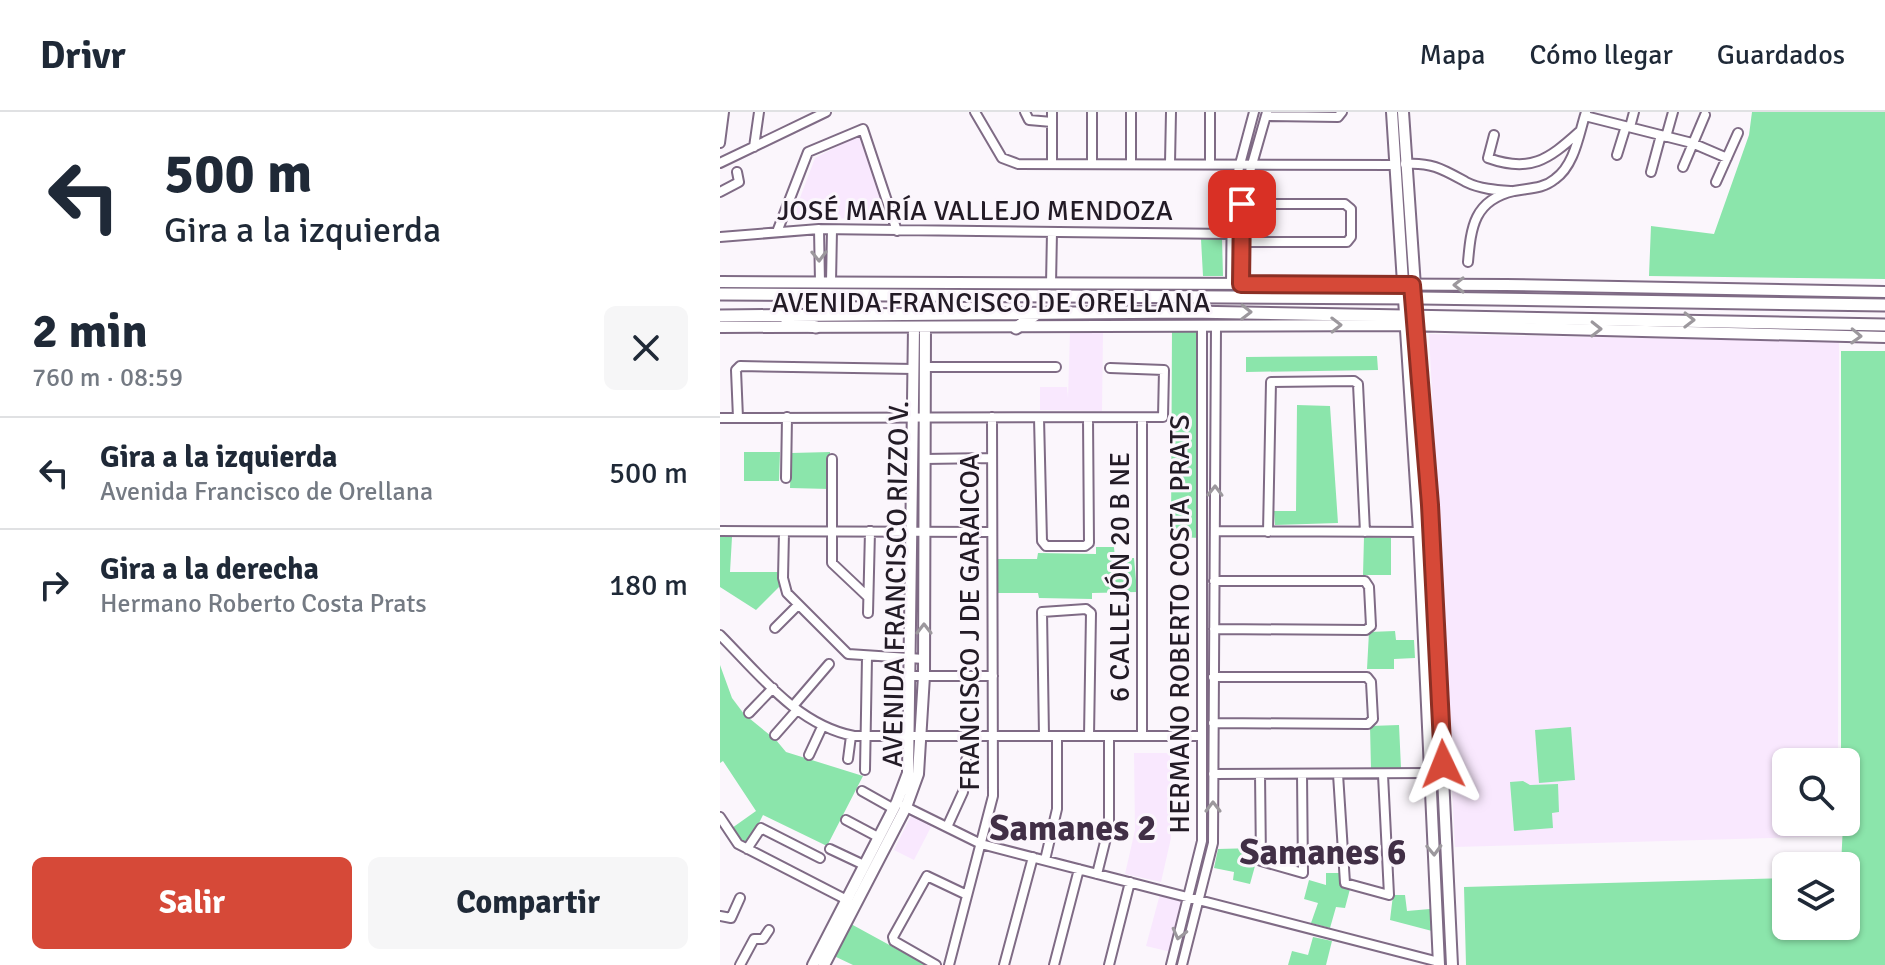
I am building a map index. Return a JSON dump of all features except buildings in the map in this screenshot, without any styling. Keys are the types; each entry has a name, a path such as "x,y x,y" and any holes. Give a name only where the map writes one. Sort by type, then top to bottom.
{"highway":[{"name":"AVENIDA FRANCISCO DE ORELLANA","path":"720,294 1409,298 1885,305"},
{"name":"AVENIDA FRANCISCO DE ORELLANA","path":"720,316 1037,314 1885,325"},
{"path":"1016,328 1037,314"},
{"path":"767,316 816,327"}],"main road":[{"path":"1392,112 1400,164 1409,298 1430,505 1452,965"},
{"path":"1400,164 1403,112"},
{"name":"AVENIDA FRANCISCO DE ORELLANA","path":"720,282 1408,285 1885,292"},
{"path":"1411,319 1439,964"},
{"name":"AVENIDA FRANCISCO DE ORELLANA","path":"720,327 1216,327 1411,319 1885,337"},
{"name":"AVENIDA FRANCISCO RIZZO V.","path":"813,965 878,837 918,774 915,736 918,676 919,327"},
{"name":"AVENIDA FRANCISCO RIZZO V.","path":"919,417 924,459 919,530"},
{"name":"AVENIDA FRANCISCO RIZZO V.","path":"824,965 899,806"}],"street":[{"path":"720,143 724,112"},
{"path":"754,147 759,112"},
{"path":"720,163 826,112"},
{"path":"975,112 1002,158 1018,164 1400,164 1448,169 1467,182 1512,191 1539,188 1557,178 1571,159 1585,114 1692,143 1727,158"},
{"path":"1025,112 1029,120 1052,117 1052,162"},
{"path":"1092,112 1092,162"},
{"path":"1131,112 1131,162"},
{"path":"1170,163 1171,112"},
{"path":"1210,112 1210,163"},
{"path":"1236,284 1231,234 1232,194 1254,112"},
{"path":"1236,284 1242,204 1266,114 1338,117 1342,112"},
{"path":"1617,155 1634,112"},
{"path":"1651,172 1673,112"},
{"path":"1683,167 1705,115"},
{"path":"777,232 808,152 863,129 897,231"},
{"path":"1494,135 1488,158 1510,166 1552,156 1580,131"},
{"path":"1716,182 1738,133"},
{"path":"720,192 739,182 737,172"},
{"path":"1468,262 1471,224 1492,200 1512,191"},
{"path":"1241,242 1347,242 1351,237 1351,209 1345,204 1242,204"},
{"path":"819,229 826,282"},
{"name":"JOSÉ MARÍA VALLEJO MENDOZA","path":"720,237 819,229 1231,234"},
{"path":"826,282 832,230"},
{"path":"1051,284 1052,232"},
{"name":"HERMANO ROBERTO COSTA PRATS","path":"1171,965 1202,841 1202,327"},
{"name":"HERMANO ROBERTO COSTA PRATS","path":"1182,965 1213,843 1216,327"},
{"path":"738,418 736,370 740,366 1056,367"},
{"path":"720,418 1163,417 1164,370 1110,368"},
{"path":"1268,532 1271,382 1354,381 1358,384 1365,532"},
{"path":"786,478 787,417"},
{"name":"FRANCISCO J DE GARAICOA","path":"949,965 993,796 992,417"},
{"path":"1039,418 1043,544 1087,545 1088,418"},
{"name":"6 CALLEJÓN 20 B NE","path":"1142,418 1142,736"},
{"path":"924,459 992,458"},
{"path":"1203,458 1215,458"},
{"path":"832,459 834,568 868,597"},
{"path":"720,531 992,532"},
{"path":"868,613 870,531"},
{"path":"1215,531 1419,532"},
{"path":"784,532 785,587 798,605 848,654 918,659"},
{"path":"1214,581 1365,581 1369,587 1371,626 1366,630 1214,629"},
{"path":"775,628 798,605"},
{"path":"1044,736 1042,612 1089,610 1089,736"},
{"path":"720,635 795,708 822,727 851,736 1202,736"},
{"path":"1202,651 1214,651"},
{"path":"865,770 867,657"},
{"path":"775,735 829,664"},
{"path":"918,676 993,676"},
{"path":"1213,677 1367,677 1371,682 1373,719 1368,724 1213,723"},
{"path":"749,713 773,688"},
{"path":"809,755 822,727"},
{"path":"848,759 851,736"},
{"path":"1045,860 1057,809 1057,736"},
{"name":"6 CALLEJÓN 20 B NE","path":"1097,874 1109,826 1109,736"},
{"path":"947,827 963,792 966,760"},
{"path":"1213,774 1432,773"},
{"path":"1260,774 1261,861 1303,873 1302,774"},
{"path":"1338,774 1345,883 1389,895 1383,775"},
{"path":"862,791 981,844 1439,964"},
{"path":"720,817 735,842 847,900"},
{"path":"846,820 878,837"},
{"path":"747,849 761,828 820,858"},
{"path":"830,849 864,865"},
{"path":"1004,965 1033,857"},
{"path":"1054,965 1079,869"},
{"path":"936,965 894,941 893,937 927,876 967,895"},
{"path":"1109,965 1130,882"},
{"path":"720,916 731,918 740,898"},
{"path":"740,965 754,939 763,939 769,930"}],"shaded area":[{"path":"859,135 886,218 792,219 815,158"},
{"path":"1070,332 1103,332 1102,411 1040,410 1040,387 1067,387 1068,398"},
{"path":"1429,334 1839,342 1838,748 1772,748 1772,836 1837,836 1455,847"},
{"path":"1134,753 1170,753 1171,838 1161,882 1125,874 1135,830"},
{"path":"912,814 932,825 914,860 894,850"},
{"path":"1160,894 1185,900 1171,952 1146,946"}],"green space":[{"path":"1752,112 1885,112 1885,279 1649,276 1651,226 1714,234 1749,135"},
{"path":"1222,238 1223,276 1203,276 1201,239"},
{"path":"1172,327 1202,327 1203,538 1171,537"},
{"path":"1841,351 1885,351 1885,965 1466,965 1464,887 1772,878 1772,940 1860,940 1860,852 1842,852 1842,836 1860,836 1860,748 1841,748"},
{"path":"1377,356 1378,370 1246,372 1246,357"},
{"path":"1297,405 1330,406 1338,523 1275,525 1274,511 1296,511"},
{"path":"744,452 780,452 779,481 744,481"},
{"path":"830,452 829,489 790,488 791,453"},
{"path":"720,536 732,537 730,572 779,572 780,586 756,610 720,587"},
{"path":"1364,537 1391,538 1391,575 1363,575"},
{"path":"1096,547 1114,547 1115,559 1134,558 1137,592 1092,593 1092,599 1039,598 1038,593 997,593 997,559 1037,559 1038,553 1096,554"},
{"path":"1395,631 1396,640 1414,640 1415,658 1394,659 1394,669 1367,669 1369,632"},
{"path":"720,665 732,698 744,714 786,752 863,776 827,846 763,815 749,843 740,840 732,828 756,811 723,761 720,763"},
{"path":"1399,725 1401,768 1371,768 1370,726"},
{"path":"1571,727 1575,780 1539,783 1535,730"},
{"path":"1523,781 1530,785 1558,784 1559,812 1552,813 1553,828 1514,831 1510,782"},
{"path":"1255,848 1255,866 1250,884 1233,880 1234,872 1214,868 1218,849"},
{"path":"1326,873 1341,873 1341,887 1350,889 1345,908 1336,907 1330,928 1311,923 1318,903 1304,899 1309,880 1326,885"},
{"path":"1393,895 1405,895 1407,911 1430,909 1432,931 1390,920"},
{"path":"851,924 926,965 853,965 834,956"},
{"path":"1313,937 1332,941 1326,965 1288,965 1292,951 1308,955"}],"district":[{"name":"Samanes 2","path":"1073,828"},
{"name":"Samanes 6","path":"1323,852"}],"route":[{"path":"1242,204 1241,284 1412,285 1430,505 1443,764"}]}
